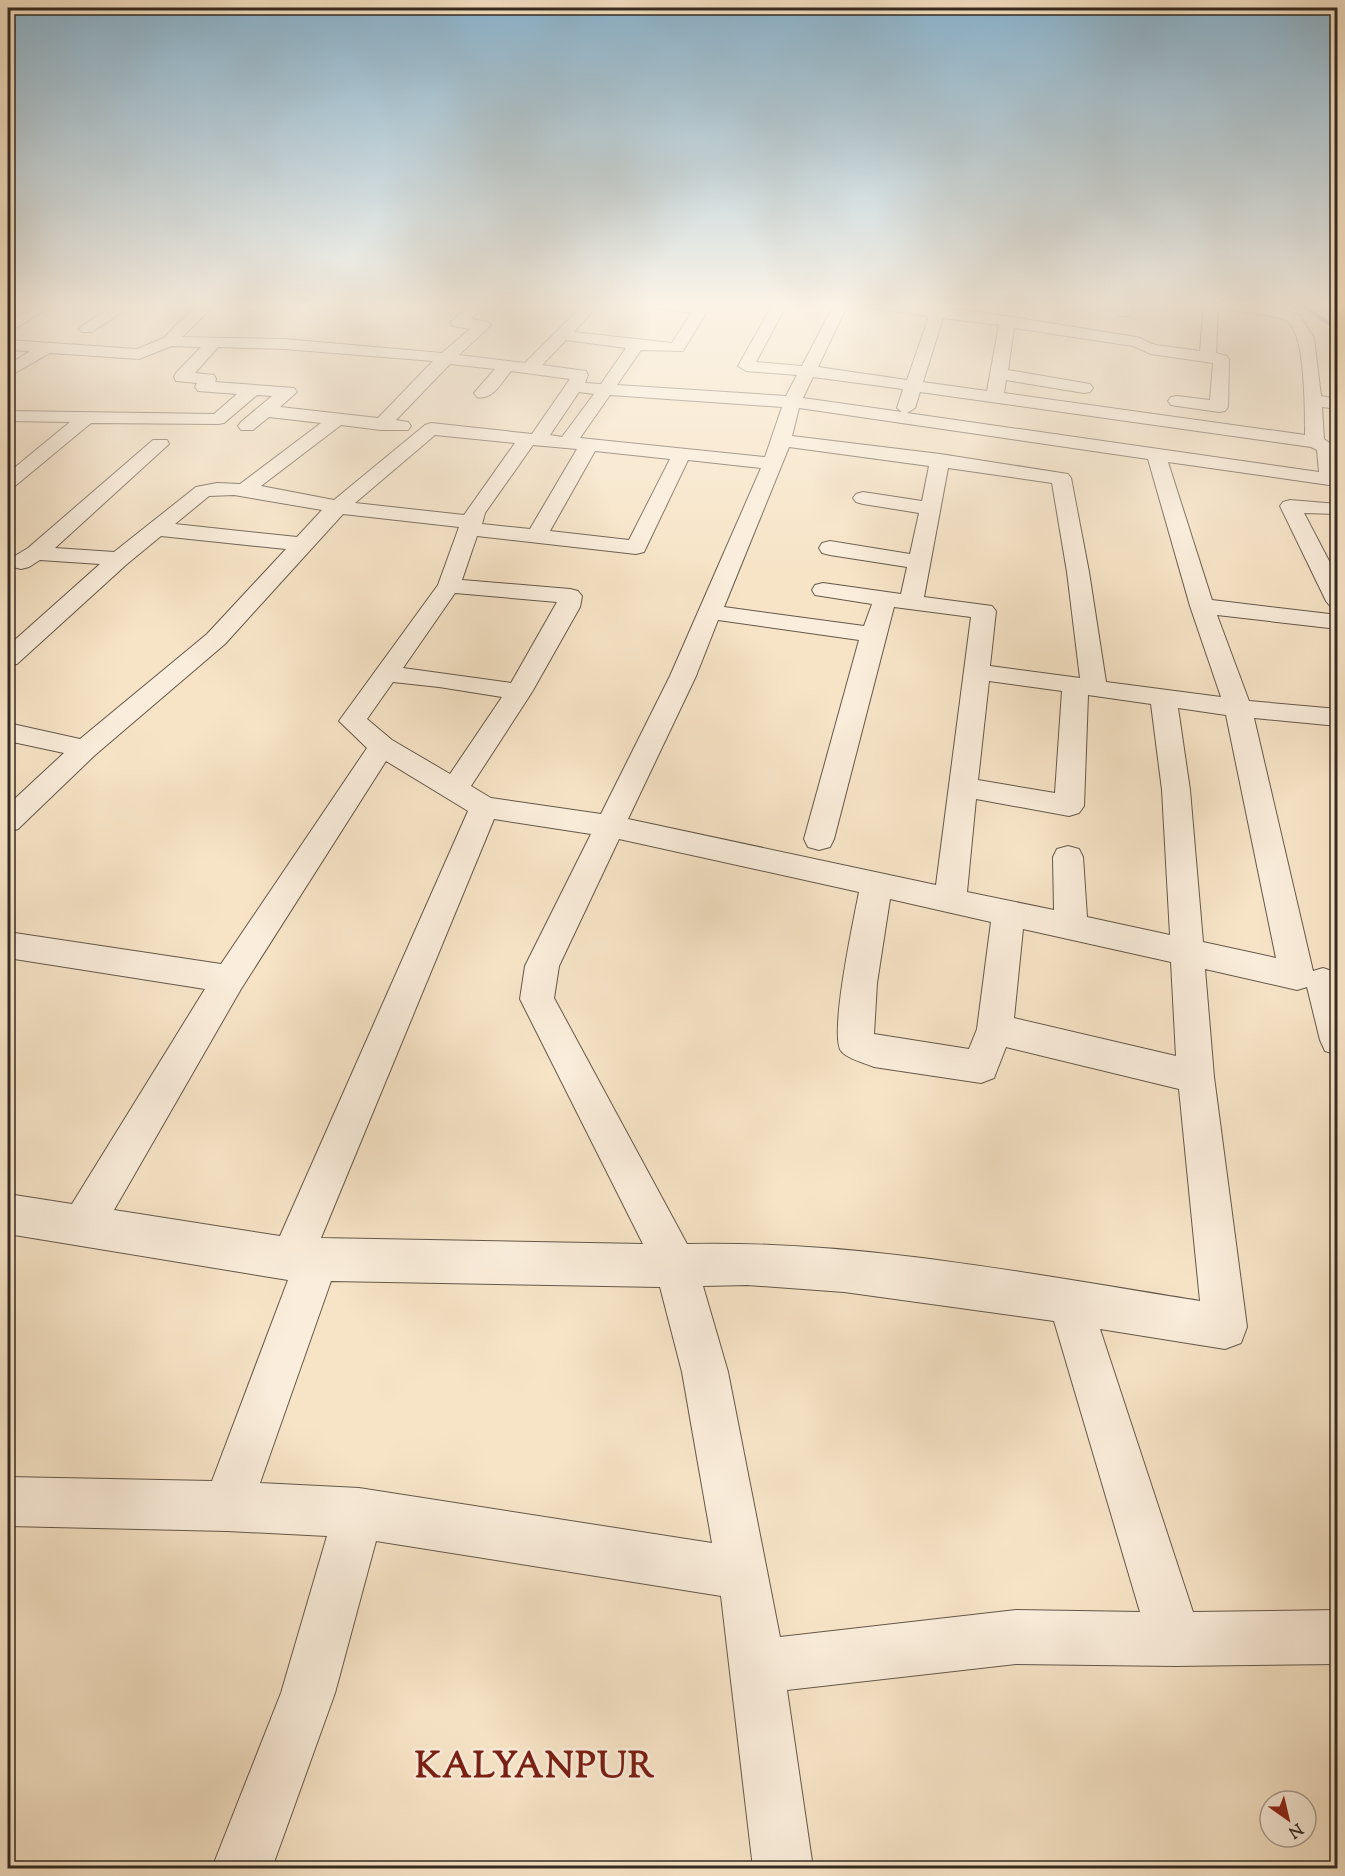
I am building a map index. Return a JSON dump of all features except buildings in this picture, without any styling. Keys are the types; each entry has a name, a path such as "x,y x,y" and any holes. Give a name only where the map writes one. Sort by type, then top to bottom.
{"street":[{"path":"8,416 218,419 251,392"},
{"path":"247,426 288,392 280,392"},
{"path":"381,424 413,392"},
{"path":"570,392 475,513 449,586 352,721 382,746 484,807 610,826 1319,981"},
{"path":"568,442 603,392"},
{"path":"783,1869 758,1666 743,1574 705,1372 676,1266 537,999 542,966 683,676 777,452 798,392"},
{"path":"815,392 902,418 1329,479"},
{"path":"902,418 913,392"},
{"path":"948,392 1315,442 1326,447 1335,509 1290,506 1338,601"},
{"path":"994,398 995,392"},
{"path":"1165,399 1219,407 1220,392"},
{"path":"1312,392 1315,442"},
{"path":"1313,400 1338,404"},
{"path":"265,411 335,421 682,454 777,452 940,460 1061,478 1078,572 1084,686 1069,806 965,787"},
{"path":"8,482 84,420 79,417"},
{"path":"244,490 335,421"},
{"path":"8,822 85,749 216,639 338,507 430,429"},
{"path":"18,562 160,444"},
{"path":"537,536 589,445"},
{"path":"8,659 119,559 159,529 193,497 204,491 221,488 244,490 338,507 537,536 636,547 682,454"},
{"path":"1157,456 1202,606 1238,708 1338,1040"},
{"path":"819,839 873,635 898,601 919,562 940,460"},
{"path":"863,498 930,508"},
{"path":"159,529 303,544"},
{"path":"830,548 919,562"},
{"path":"18,562 119,559"},
{"path":"449,586 570,596 568,607 519,692 454,789"},
{"path":"823,590 984,611 950,900"},
{"path":"1202,606 1338,622"},
{"path":"710,612 873,635"},
{"path":"977,672 1238,708 1338,718"},
{"path":"386,674 439,679 519,692"},
{"path":"8,1214 304,1259 676,1266 747,1264 844,1271 1225,1327 1206,1143 1196,1077 1176,790 1164,697"},
{"path":"8,732 85,749"},
{"path":"82,1225 229,979 382,746"},
{"path":"227,1506 304,1259 484,807"},
{"path":"1068,857 1071,927"},
{"path":"876,884 860,983 855,1042 874,1051 981,1067 995,1029 1008,912"},
{"path":"8,945 229,979"},
{"path":"995,1029 1196,1077"},
{"path":"1070,1303 1175,1639"},
{"path":"8,1501 227,1506 359,1513 743,1574"},
{"path":"242,1869 308,1693 359,1513"},
{"path":"758,1666 1016,1636 1175,1639 1338,1637"}],"district":[{"name":"KALYANPUR","path":"535,1764"}]}
